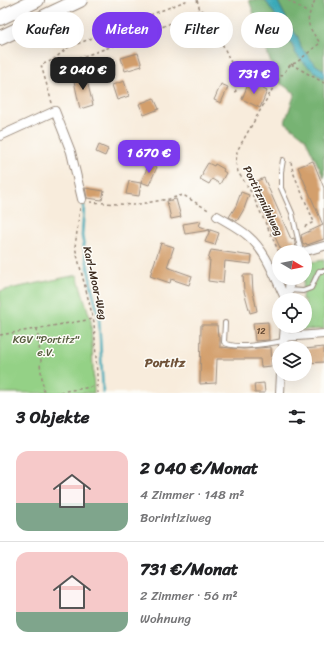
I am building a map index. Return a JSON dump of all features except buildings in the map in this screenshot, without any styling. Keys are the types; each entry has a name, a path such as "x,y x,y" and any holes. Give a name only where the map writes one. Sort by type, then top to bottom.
{"highway":[{"path":"0,18 37,0"},
{"path":"0,38 80,0"}],"street":[{"path":"0,136 55,110 71,152 82,199"},
{"path":"217,216 244,232 254,241 267,260 283,293"},
{"path":"312,249 324,246"},
{"path":"288,293 289,285"},
{"path":"289,341 324,334"},
{"path":"280,393 281,381"}],"lane":[{"path":"283,160 280,172 282,188 292,213 300,245"},
{"path":"289,290 303,291 311,288 319,272 324,271"},
{"path":"225,323 224,342 229,345 272,343"}],"path":[{"path":"55,110 41,65 53,60 67,48 188,0"},
{"path":"197,0 200,10"},
{"path":"288,0 309,14"},
{"path":"291,64 296,63 320,43 308,26 309,14 315,0"},
{"path":"53,60 73,60 144,35 200,10 208,13 234,69 236,94"},
{"path":"234,69 252,64"},
{"path":"291,64 324,83"},
{"name":"Portitzmühlweg","path":"276,245 251,192 238,172 236,163 237,151 277,81 291,64"},
{"path":"291,162 293,172 314,222 296,230"},
{"path":"82,199 90,202 130,205 169,199 183,195 217,216"},
{"name":"Karl-Moor-Weg","path":"82,199 75,247 93,319 98,393"},
{"path":"0,335 93,319"},
{"path":"37,329 44,393"},
{"path":"54,393 97,386"}],"green space":[{"path":"249,0 265,0 273,12 253,12"},
{"path":"277,0 324,0 324,70 316,65 301,48 298,37 293,30 293,12 283,12"},
{"path":"293,47 296,54 305,64 324,79 324,178 305,138 285,122 295,93 277,81 266,48"},
{"path":"324,260 324,329 312,330 312,293 303,293 303,285 312,285 312,262"},
{"name":"KGV \"Portitz\" e.V.","path":"77,275 91,321 94,393 0,393 0,291"}],"water":[{"path":"265,0 277,0 283,12 273,12"},
{"path":"293,30 298,37 301,48 316,65 324,70 324,79 305,64 296,54 293,47"}],"waterway":[{"path":"84,206 82,236 99,318 103,393"}],"district":[{"name":"Portitz","path":"165,362"}]}
